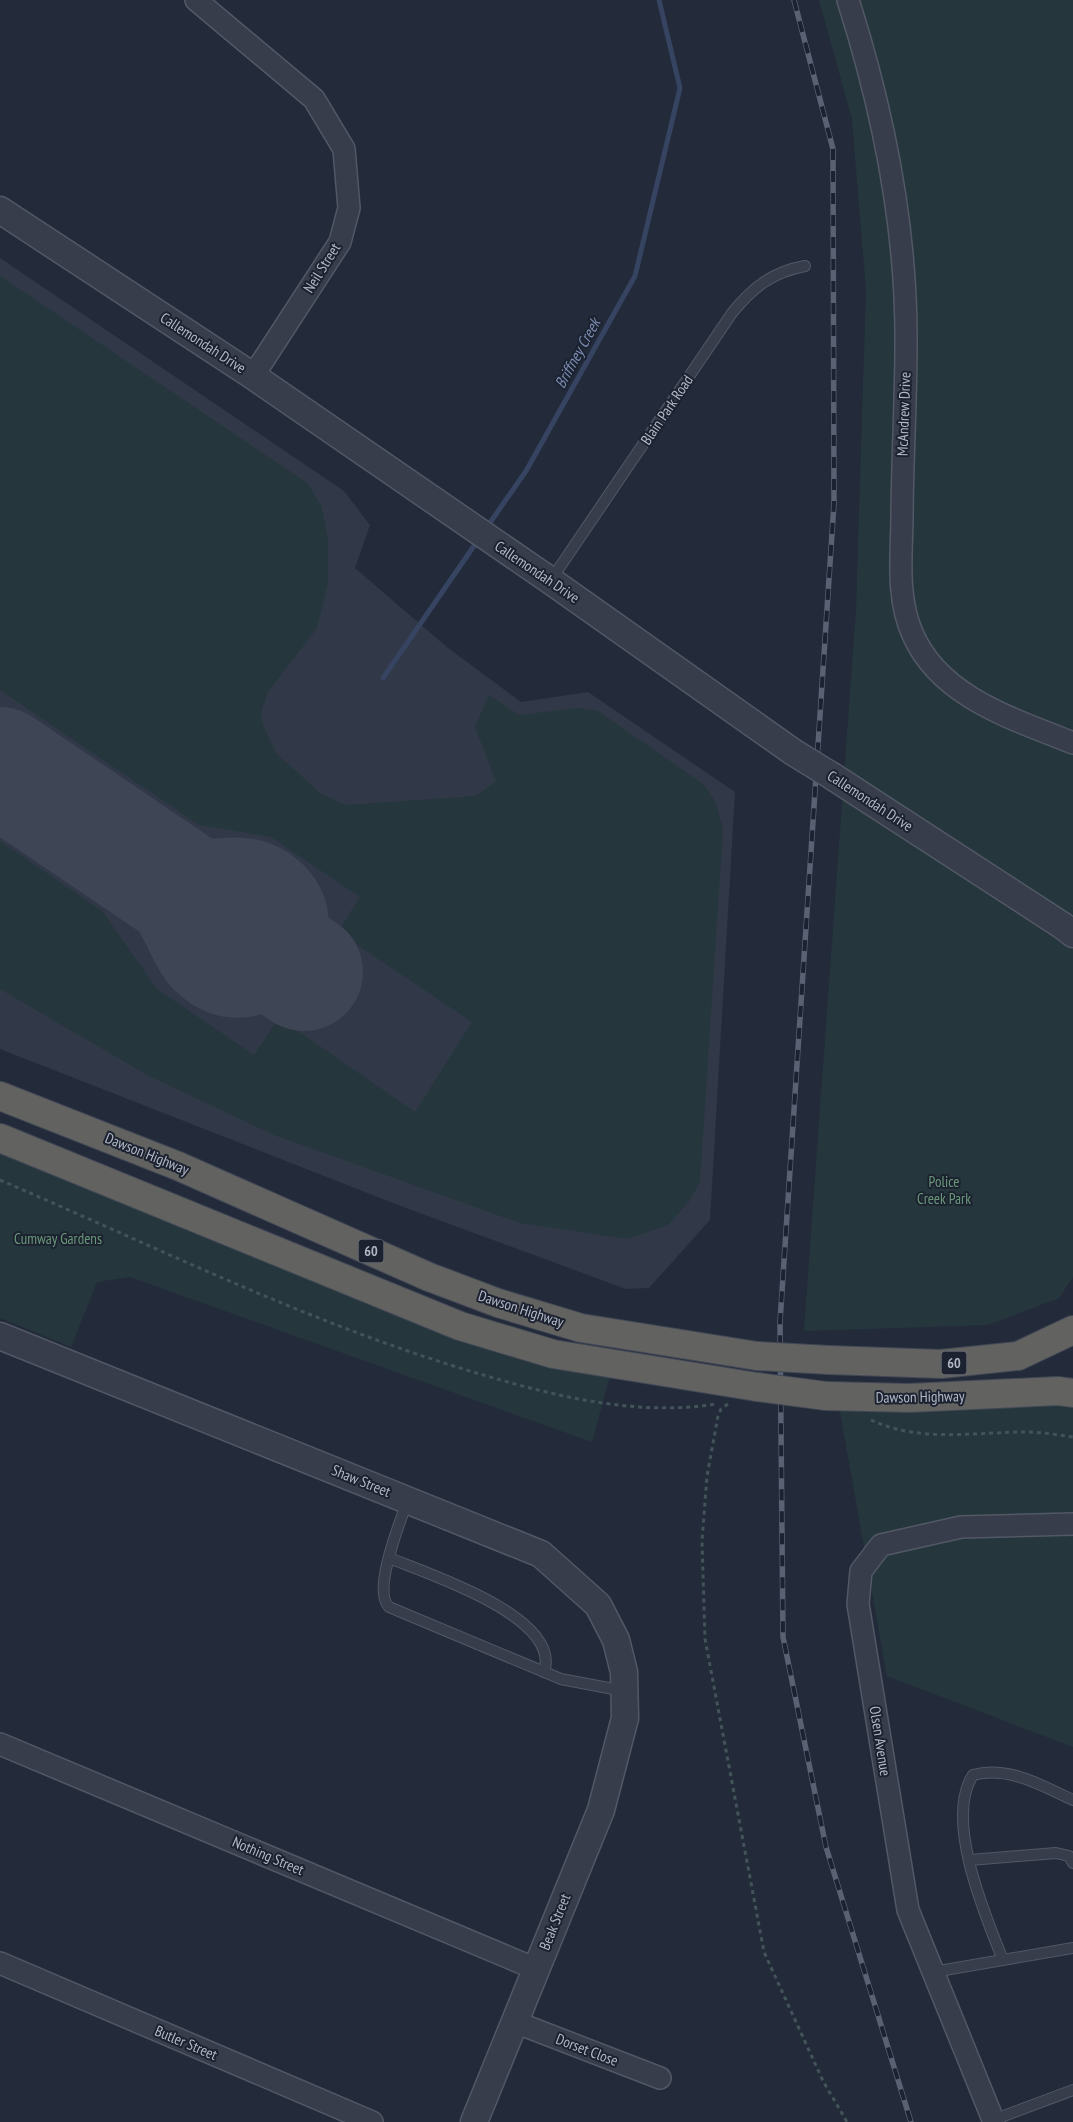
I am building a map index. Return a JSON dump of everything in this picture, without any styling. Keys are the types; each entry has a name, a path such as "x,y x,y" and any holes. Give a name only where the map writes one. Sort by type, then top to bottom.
{"highway":[{"name":"Dawson Highway","path":"0,1096 178,1166 429,1277 498,1303 582,1328 758,1356 941,1364 1018,1356 1073,1330"},
{"name":"Dawson Highway","path":"0,1138 460,1326 554,1354 757,1388 826,1396 909,1398 1058,1391 1073,1393"}],"street":[{"name":"Neil Street","path":"196,0 314,99 344,149 349,208 340,242 253,376"},
{"name":"McAndrew Drive","path":"848,0 886,144 903,266 906,344 902,438 901,581 904,607 913,636 929,660 949,683 993,710 1073,743"},
{"name":"Callemondah Drive","path":"0,210 253,376 551,581 793,752 1073,934"},
{"name":"Shaw Street","path":"0,1336 541,1554 598,1605 616,1640 624,1672 625,1718"},
{"name":"Olsen Avenue","path":"993,2121 908,1910 858,1604 860,1571 881,1545 961,1527 1073,1524"},
{"name":"Beak Street","path":"474,2122 600,1810 625,1718"},
{"name":"Nothing Street","path":"0,1744 536,1969"},
{"name":"Butler Street","path":"0,1964 372,2122"},
{"name":"Dorset Close","path":"515,2022 660,2078"}],"lane":[{"name":"Blain Park Road","path":"551,581 748,293 776,274 805,266"},
{"path":"408,1500 389,1558 383,1592 384,1599 389,1607 561,1679 624,1691"},
{"path":"389,1558 474,1592 510,1613 545,1649 547,1662 544,1672"},
{"path":"1003,1960 976,1892 964,1832 965,1795 968,1783 973,1775 996,1772 1016,1776 1073,1800"},
{"path":"970,1860 1056,1853 1069,1856 1073,1863"},
{"path":"933,1972 1073,1948"},
{"path":"993,2121 1073,2090"}],"path":[{"path":"0,1180 288,1306 371,1340 432,1360 510,1383 601,1404 683,1407 731,1402 721,1409 718,1416 707,1476 702,1541 705,1639 764,1952 823,2081 847,2122"},
{"path":"863,1416 883,1425 928,1434 1029,1432 1073,1437"}],"shaded area":[{"path":"0,258 344,491 370,525 355,568 448,648 521,702 588,692 735,792 710,1220 649,1288 626,1289 398,1205 0,1049"}],"green space":[{"name":"Police Creek Park","path":"819,0 1073,0 1073,1277 1059,1298 987,1325 804,1331 856,610 866,290 852,119"},
{"path":"0,276 307,483 321,505 328,538 328,584 317,628 268,692 261,712 263,725 276,753 321,794 346,805 476,796 496,781 475,727 489,695 519,715 578,708 598,711 703,784 716,803 723,830 700,1182 688,1203 668,1225 628,1239 520,1223 274,1135 149,1076 0,989 0,841 102,911 157,989 254,1055 279,1018 415,1112 472,1022 338,932 360,897 271,837 199,825 0,690"},
{"name":"Cumway Gardens","path":"0,1152 610,1376 592,1442 130,1277 97,1282 71,1347 0,1318"},
{"path":"1073,1403 1073,1747 887,1676 839,1406"}],"waterway":[{"name":"Briffney Creek","path":"487,527 526,471 635,276 680,88 659,0"},
{"name":"Briffney Creek","path":"383,678 478,540"}],"taxiway":[{"path":"44,796 137,856 154,863 188,865 241,862 258,865 274,872 296,894 305,919 301,945 289,967 269,984 245,993 219,991 192,974 177,953 122,848"}],"runway":[{"path":"0,766 304,972"}],"railway":[{"path":"794,0 833,149 834,503 780,1322 783,1637 826,1847 911,2122"}]}
